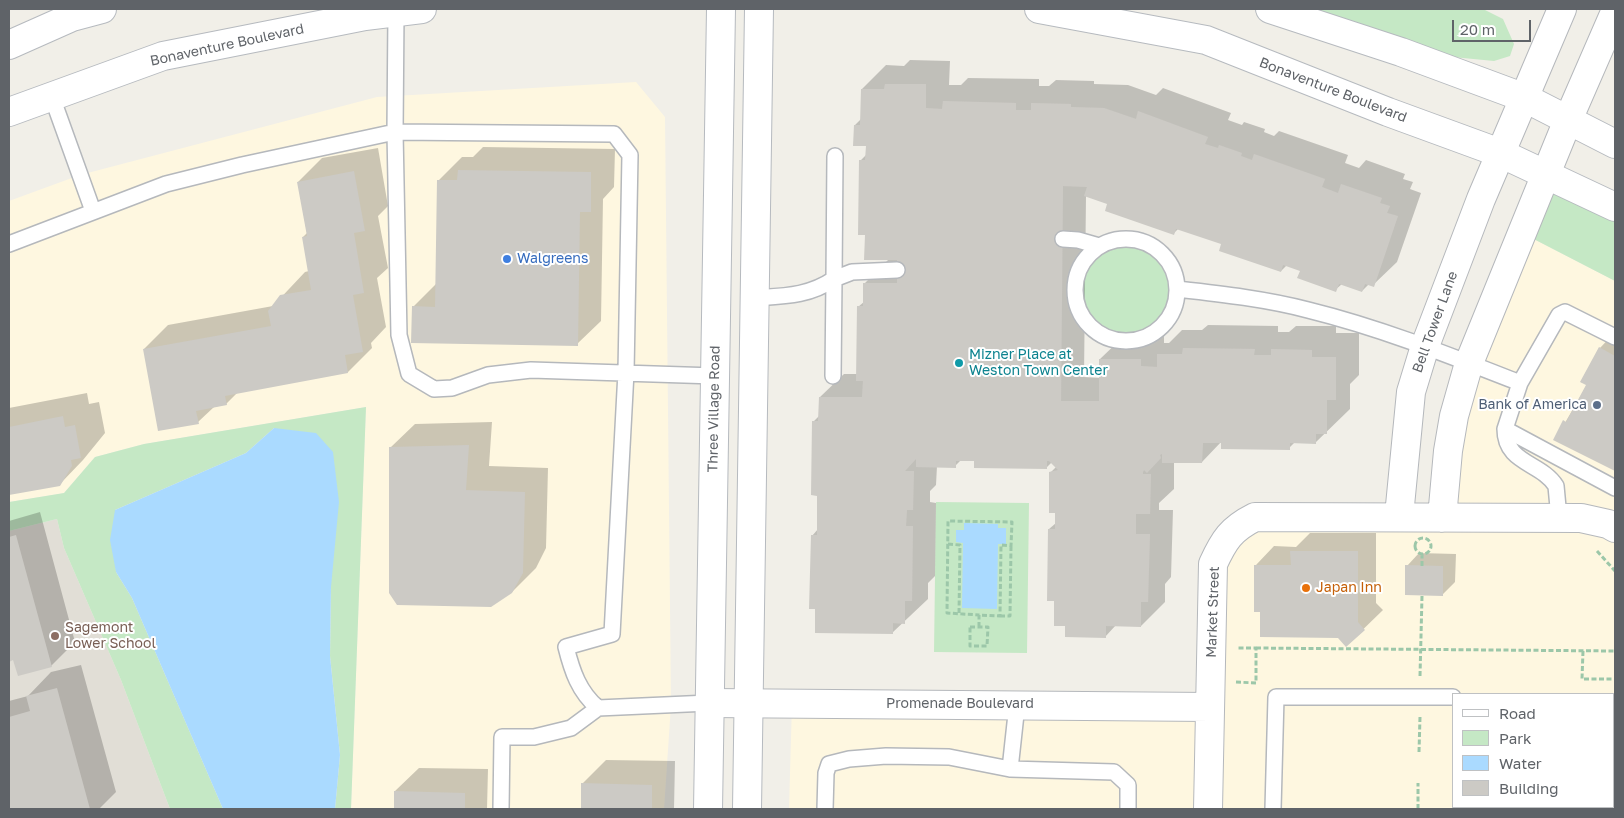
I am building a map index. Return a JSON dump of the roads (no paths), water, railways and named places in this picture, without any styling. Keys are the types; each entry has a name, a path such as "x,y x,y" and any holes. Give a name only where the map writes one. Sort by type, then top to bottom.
{"street":[{"path":"9,45 72,17 102,9"},
{"name":"Three Village Road","path":"708,809 721,9"},
{"path":"747,809 759,9"},
{"name":"Bonaventure Boulevard","path":"1039,9 1206,40 1388,112 1500,153 1545,176 1615,207"},
{"path":"1270,9 1401,52 1524,98 1615,144"},
{"name":"Bell Tower Lane","path":"1406,527 1411,392 1425,346 1500,153 1562,9"},
{"name":"Bonaventure Boulevard","path":"9,112 163,56 365,16 409,10"},
{"path":"1437,528 1454,416 1469,363 1568,120 1615,12"},
{"name":"Market Street","path":"1208,809 1214,564 1224,540 1239,525 1255,517 1406,527"},
{"path":"1406,527 1437,528 1559,518 1581,518 1608,524 1615,528"},
{"name":"Promenade Boulevard","path":"709,703 1210,707"}],"lane":[{"path":"409,10 395,132 399,335 409,374 434,389 452,388 488,376 531,370 715,376"},
{"path":"52,96 93,211"},
{"path":"9,244 176,181 395,132 614,134 630,155 626,372 612,634 566,647 571,670 585,697 598,708"},
{"path":"833,376 835,156"},
{"path":"1131,239 1146,242 1158,250 1168,261 1174,274 1177,289 1174,306 1166,321 1153,333 1138,340 1120,340 1106,336 1093,329 1083,317 1077,304 1075,288 1078,272 1086,257 1099,246 1115,240 1131,239"},
{"path":"1063,240 1078,240 1099,246"},
{"path":"756,298 807,293 820,289 834,279 852,272 897,270"},
{"path":"1177,289 1239,296 1307,309 1425,346 1520,382"},
{"path":"1559,518 1556,486 1532,466 1512,453 1505,438 1505,430 1520,382 1556,318 1562,312 1574,315 1615,337"},
{"path":"1505,430 1615,488"},
{"path":"1273,809 1276,697 1452,697"},
{"path":"501,809 502,737 534,737 571,728 598,708 709,703"},
{"path":"1010,769 1017,705"},
{"path":"825,809 826,773 829,764 849,759 886,756 949,758 1010,769 1114,772 1128,785 1128,809"}],"water":[{"path":"274,428 316,433 333,452 339,502 331,587 330,656 340,755 335,809 223,809 132,598 116,572 110,540 115,510 246,453"},
{"path":"964,523 998,524 998,528 1006,528 1006,544 998,544 997,609 962,608 963,543 956,542 956,530 964,530"}],"place":[{"name":"Walgreens","path":"507,259"},
{"name":"Mizner Place at Weston Town Center","path":"959,363"},
{"name":"Bank of America","path":"1597,405"},
{"name":"Japan Inn","path":"1306,588"},
{"name":"Sagemont Lower School","path":"55,636"}]}
